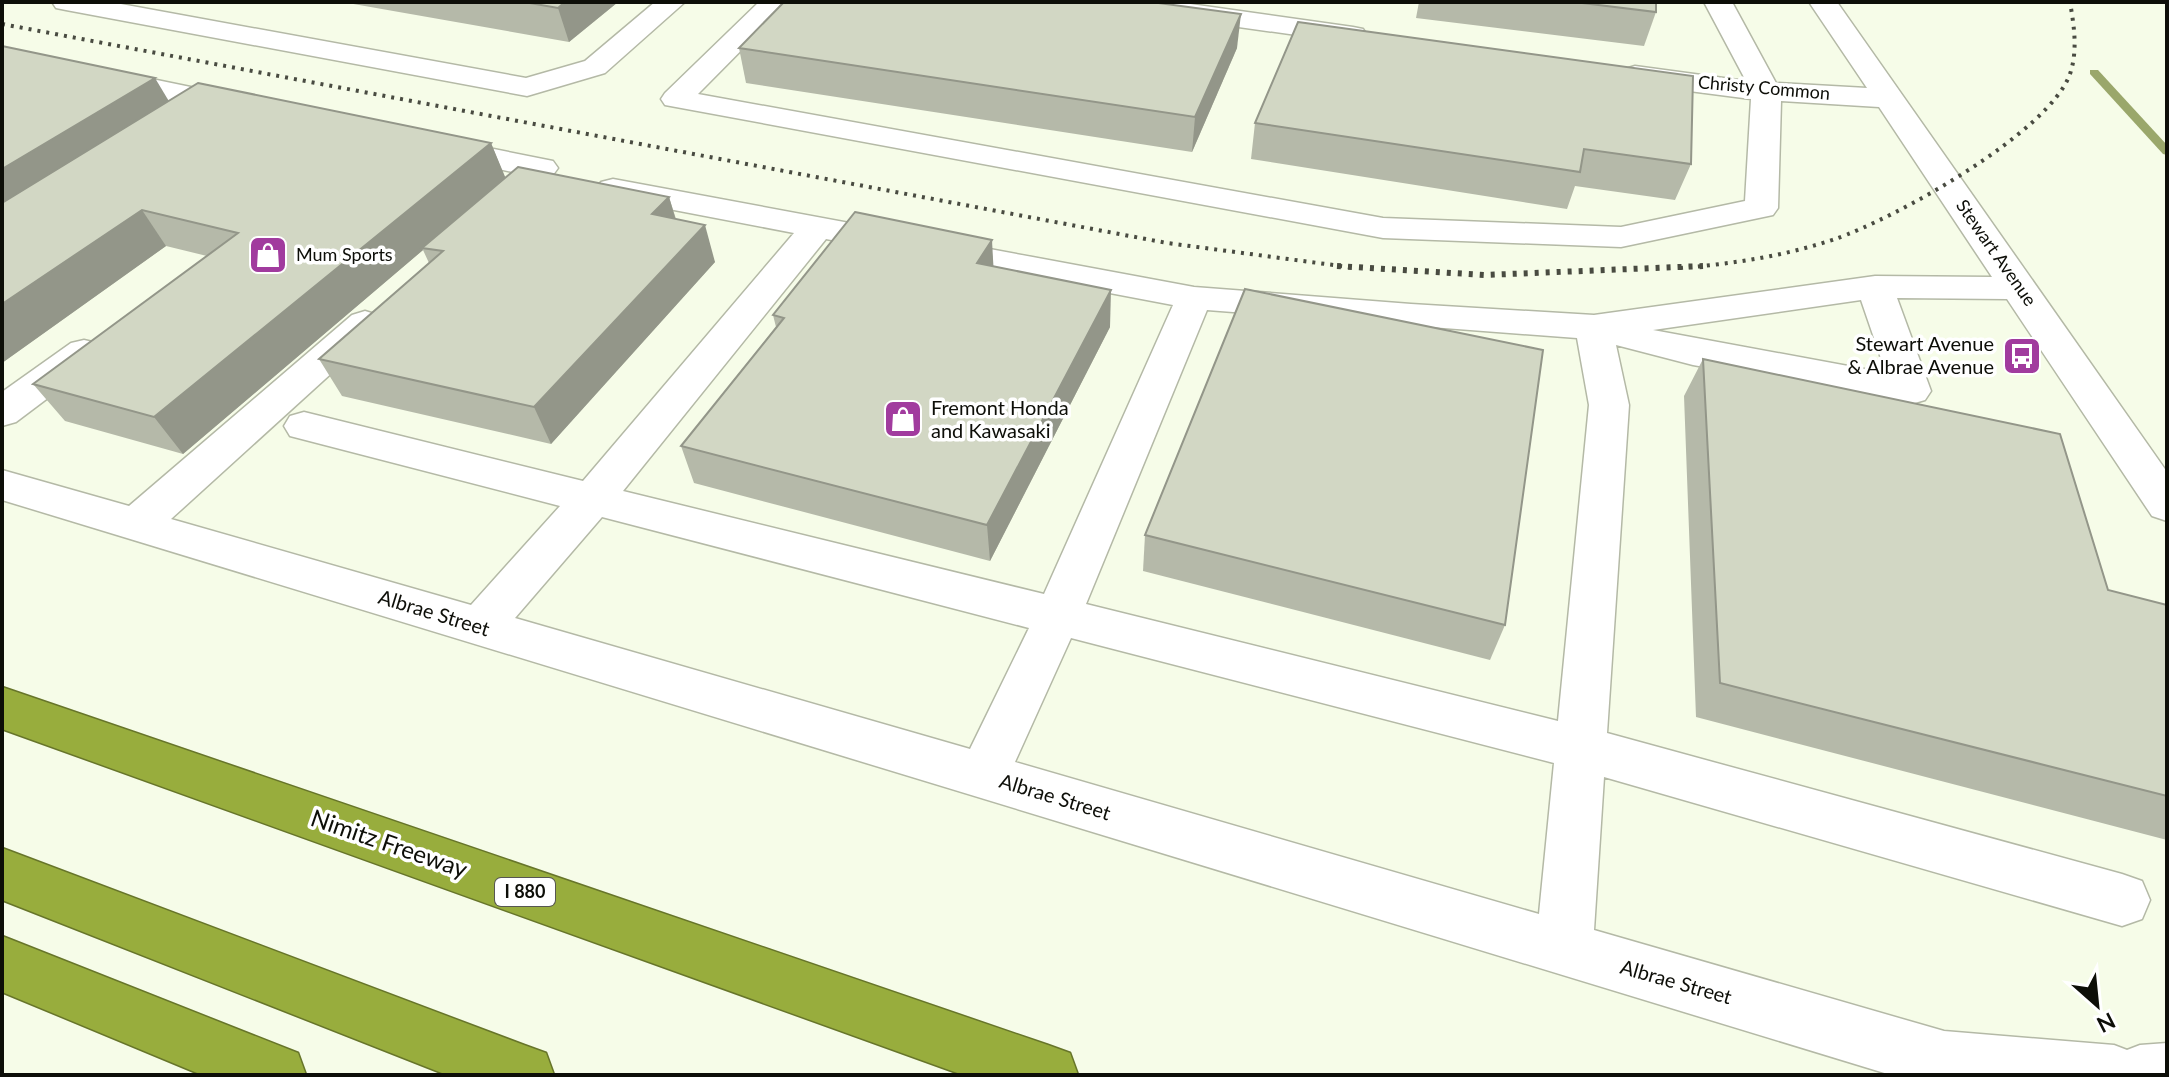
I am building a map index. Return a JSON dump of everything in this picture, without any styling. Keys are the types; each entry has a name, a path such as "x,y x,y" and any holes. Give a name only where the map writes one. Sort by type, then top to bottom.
{"highway":[{"name":"Nimitz Freeway","path":"2,708 1048,1075"},
{"path":"2,874 524,1075"},
{"path":"2,964 276,1075"}],"street":[{"path":"66,2 527,87 595,67 671,2"},
{"path":"775,2 676,99 1383,228 1621,237 1761,208 1766,91 1718,2"},
{"path":"1118,2 1351,24 1378,39"},
{"name":"Stewart Avenue","path":"1823,2 2167,505"},
{"path":"2,57 264,111"},
{"name":"Christy Common","path":"1608,71 1766,91 1888,98"},
{"path":"180,126 218,101"},
{"path":"403,140 542,168 472,229"},
{"path":"579,182 1194,298 1594,327 1693,353 1911,391 1875,287"},
{"path":"480,627 594,497 818,227"},
{"path":"1594,327 1875,287 2021,288"},
{"path":"983,776 1058,616 1194,298"},
{"path":"136,525 391,300"},
{"path":"1564,949 1609,405 1594,327"},
{"path":"2,412 114,330"},
{"path":"304,426 1580,748 2122,900"},
{"name":"Albrae Street","path":"2,485 1944,1061 2114,1075"},
{"path":"2140,1075 2167,1073"}],"building":[{"path":"524,2 565,2 558,8"},
{"path":"784,2 1151,2 1241,14 1195,117 739,48"},
{"path":"1574,2 1656,2 1656,12"},
{"path":"1298,22 1693,76 1691,164 1584,149 1580,172 1255,123"},
{"path":"2,46 155,78 2,169"},
{"path":"198,83 491,143 154,417 33,384 238,233 142,210 2,304 2,203"},
{"path":"518,167 669,197 652,214 705,225 534,407 319,359 443,251 422,248"},
{"name":"Fremont Honda and Kawasaki","path":"855,212 992,240 977,263 1111,290 987,525 681,446 784,318 773,315"},
{"path":"1245,289 1543,350 1505,625 1145,535"},
{"path":"1703,359 2060,434 2108,590 2167,605 2167,796 1720,683"}],"waterway":[{"path":"2094,72 2167,152"}],"railway":[{"path":"1697,266 1797,250 1861,229 1930,194 2002,147 2033,122 2056,97 2070,74 2075,47 2070,2"},
{"path":"2,24 1167,243 1344,266"},
{"path":"1337,266 1344,266"},
{"path":"1344,266 1485,275 1697,266"},
{"path":"1344,266 1356,268"},
{"path":"1680,268 1697,266"},
{"path":"1697,266 1703,266"}],"place":[{"name":"Mum Sports","path":"268,255"},
{"name":"Stewart Avenue & Albrae Avenue","path":"2022,356"},
{"name":"Fremont Honda and Kawasaki","path":"903,419"}]}
